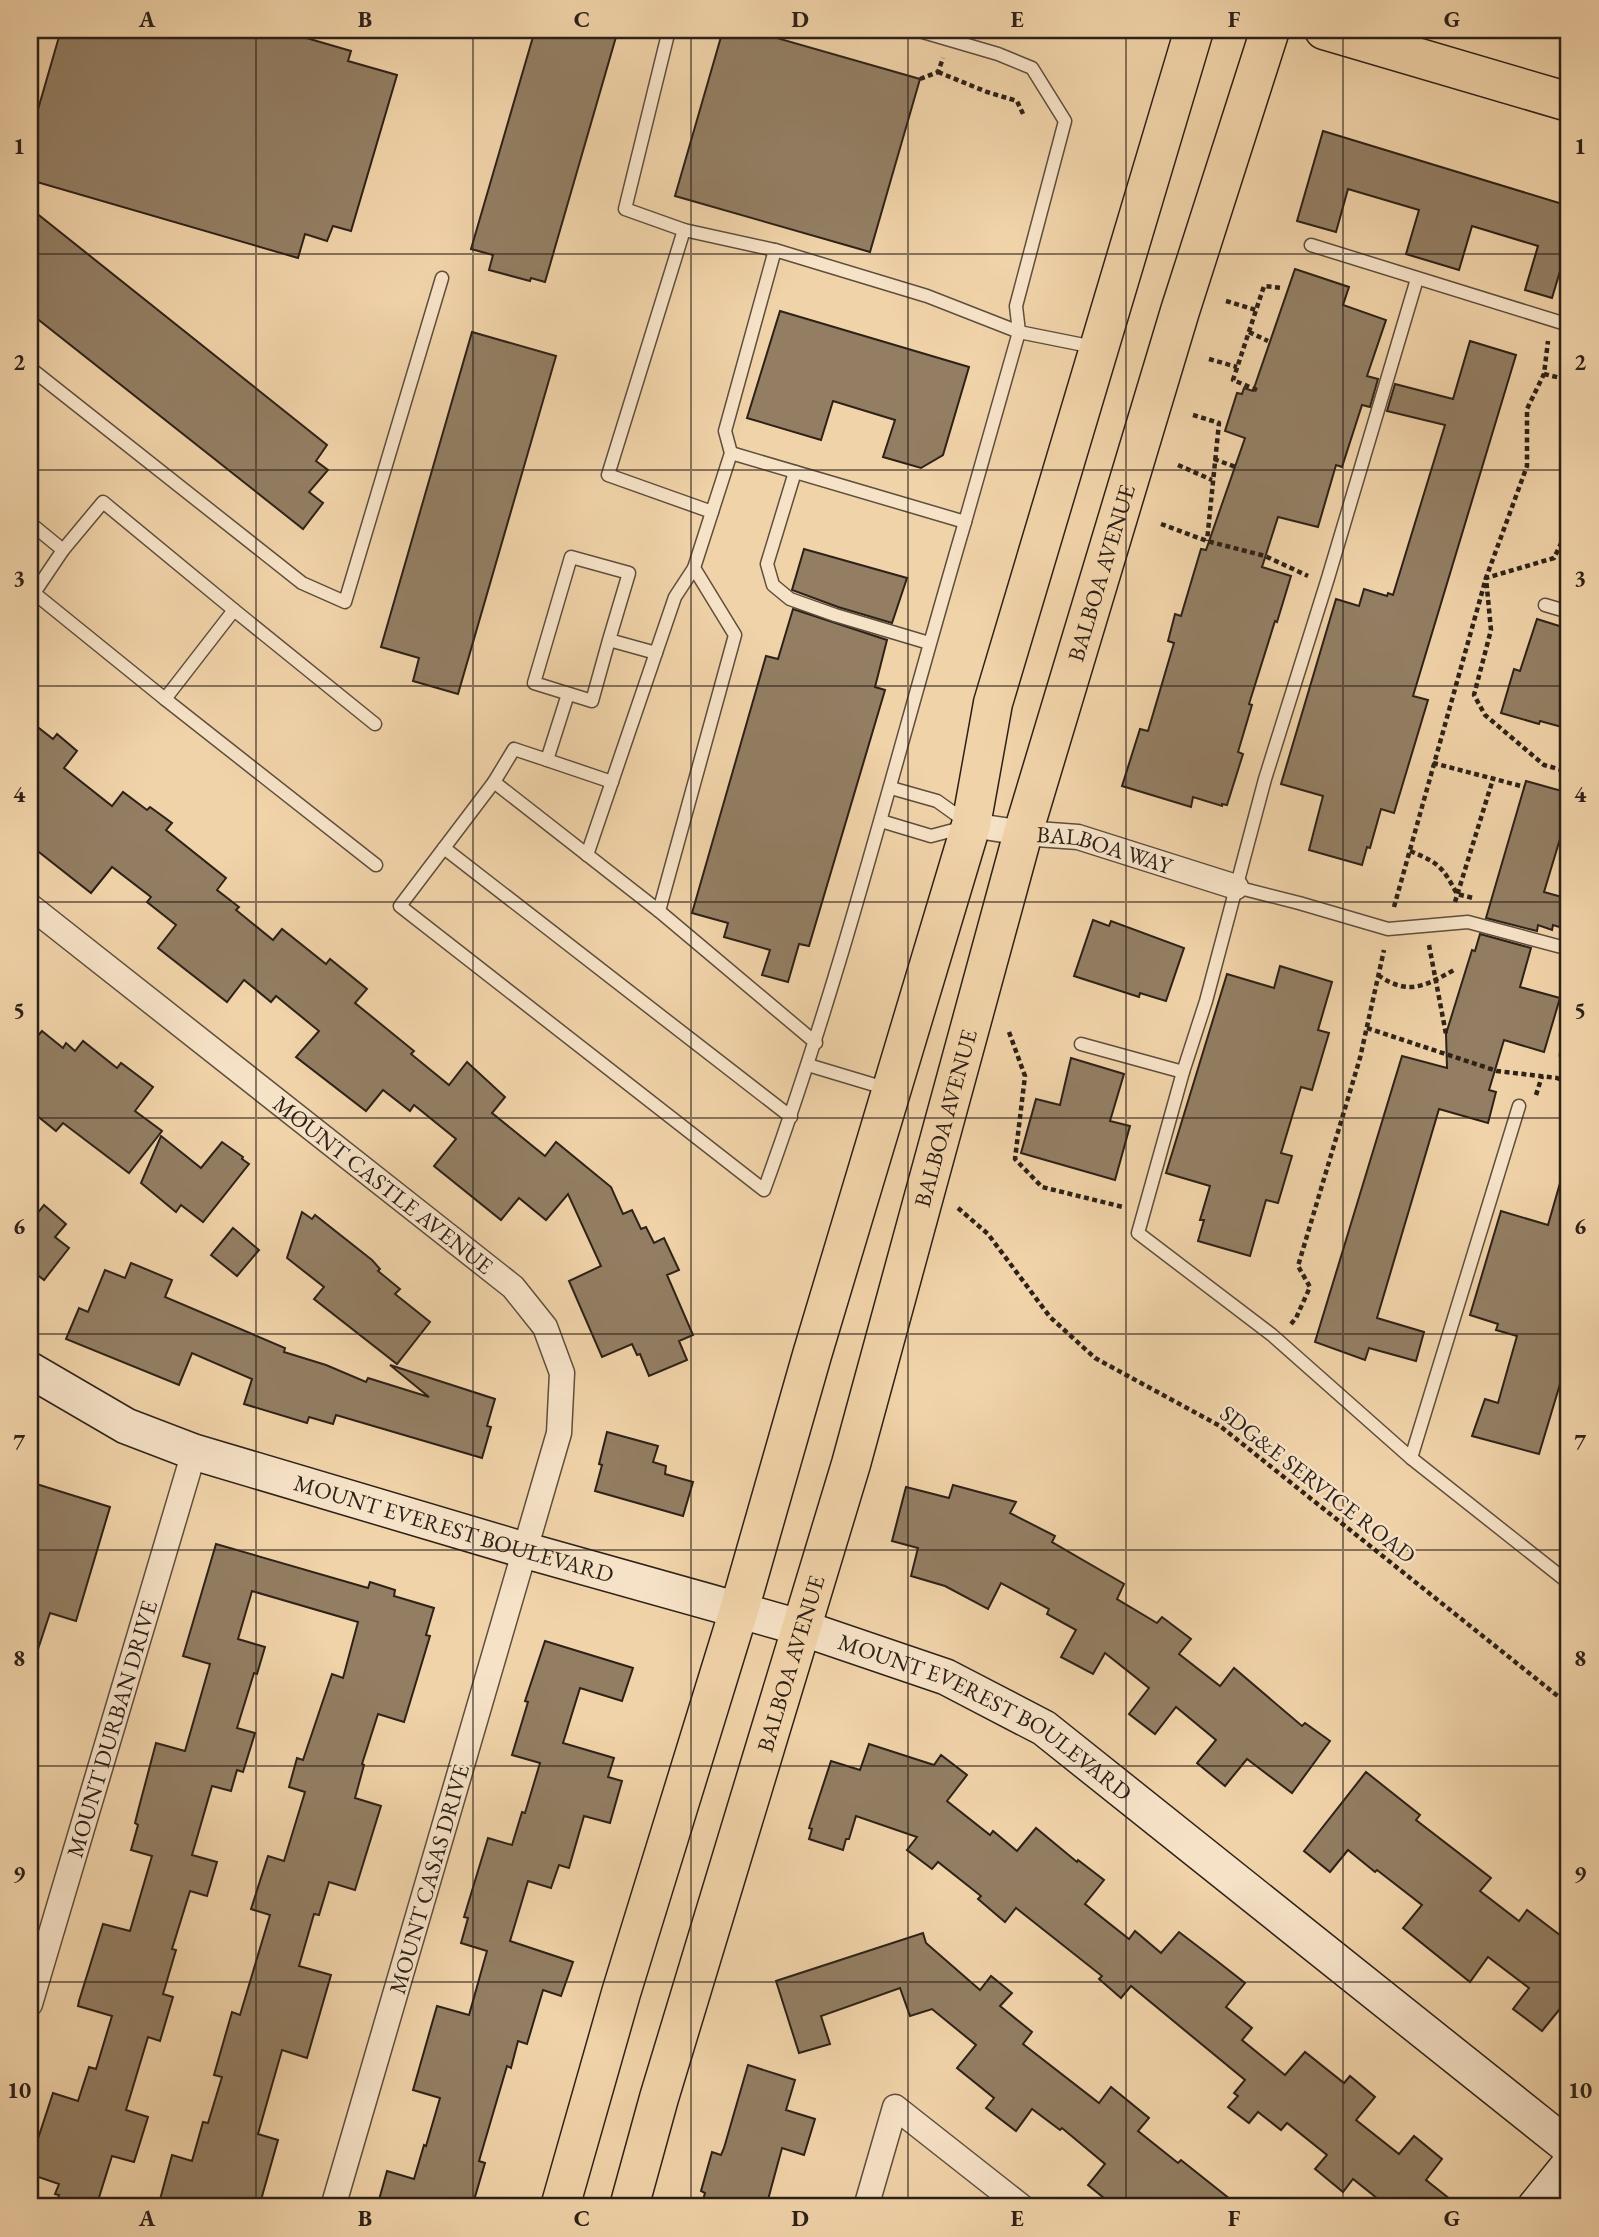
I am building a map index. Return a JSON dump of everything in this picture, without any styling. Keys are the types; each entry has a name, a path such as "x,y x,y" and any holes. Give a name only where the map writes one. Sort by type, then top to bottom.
{"main road":[{"path":"560,2207 621,1993 738,1610 971,825 993,703 1194,30"},
{"name":"BALBOA AVENUE","path":"629,2207 659,2098 851,1464 1023,833 1180,311 1270,30"},
{"path":"1324,30 1569,102"}],"street":[{"name":"BALBOA WAY","path":"971,825 1023,833 1078,837 1236,887"},
{"name":"MOUNT CASTLE AVENUE","path":"30,906 513,1287 545,1327 562,1373 559,1433 524,1550"},
{"name":"MOUNT EVEREST BOULEVARD","path":"30,1370 126,1426 194,1452 524,1550 802,1628 946,1677 1044,1728 1569,2147"},
{"name":"MOUNT DURBAN DRIVE","path":"30,2004 194,1452"},
{"name":"MOUNT CASAS DRIVE","path":"333,2207 524,1550"},
{"path":"866,2207 895,2107 1022,2207"},
{"path":"1535,2207 1569,2165"}],"lane":[{"path":"669,30 625,209 684,230 775,250 927,296 1019,332 1099,348"},
{"path":"612,782 514,749 494,782 400,906 764,1190 816,1043 891,788 929,643 1019,332 1016,306 1065,121 1032,68 998,54 916,30"},
{"path":"684,230 608,475 712,512"},
{"path":"1311,245 1569,325"},
{"path":"587,855 675,597 694,568 731,453 725,430 775,250"},
{"path":"30,368 302,583 345,601 442,278"},
{"path":"1418,279 1265,779 1206,1001 1183,1072 1138,1233 1277,1340 1411,1458 1569,1583"},
{"path":"731,453 965,522"},
{"path":"795,472 767,564 773,585 790,599 929,643"},
{"path":"375,724 103,502 63,550 34,593 376,865"},
{"path":"30,523 63,550"},
{"path":"571,557 629,573 609,640 592,701 534,683 571,557"},
{"path":"659,911 735,635 694,568"},
{"path":"1545,605 1569,612"},
{"path":"165,699 234,610"},
{"path":"609,640 656,653"},
{"path":"547,760 568,694"},
{"path":"494,782 659,911 816,1043"},
{"path":"891,788 937,801 971,825"},
{"path":"881,821 931,836 971,825"},
{"path":"444,848 791,1116"},
{"path":"1236,887 1388,929 1468,922 1569,949"},
{"path":"1081,1044 1183,1072"},
{"path":"808,1065 891,1090"},
{"path":"1411,1458 1519,1106"}],"path":[{"path":"938,72 1017,101 1024,116"},
{"path":"1257,390 1233,380 1265,286 1283,288"},
{"path":"1226,301 1256,310"},
{"path":"1277,1340 1297,1318 1310,1287 1298,1266 1360,1058 1388,929 1433,762 1486,578 1527,466 1527,409 1544,374 1551,319"},
{"path":"1249,332 1268,341"},
{"path":"1209,359 1237,367"},
{"path":"1544,374 1569,380"},
{"path":"1193,415 1219,422 1208,541"},
{"path":"1214,459 1238,468"},
{"path":"1178,465 1212,480"},
{"path":"1161,524 1208,541 1265,556 1307,575 1328,578"},
{"path":"1486,578 1554,558 1569,527"},
{"path":"1486,578 1492,630 1474,695 1485,715 1544,765 1569,772"},
{"path":"1433,762 1525,787"},
{"path":"1451,924 1457,894 1493,779"},
{"path":"1410,851 1432,860 1444,869 1457,894"},
{"path":"1457,894 1480,899"},
{"path":"1427,926 1446,1034"},
{"path":"1378,975 1393,985 1416,987 1435,981 1454,970"},
{"path":"1367,1028 1497,1071 1557,1078 1569,1083"},
{"path":"1009,1032 1024,1076 1015,1159 1042,1187 1144,1213"},
{"path":"1533,1102 1542,1076"},
{"name":"SDG&E SERVICE ROAD","path":"957,1208 988,1234 1049,1317 1095,1358 1220,1426 1569,1706"},
{"path":"1569,1465 1562,1487 1569,1495"}],"building":[{"path":"61,30 279,30 351,51 348,61 397,75 351,231 333,226 327,241 305,234 298,258 30,180 30,137"},
{"path":"535,30 618,30 545,282 531,278 530,281 489,270 493,255 471,249"},
{"path":"723,30 749,30 920,79 870,252 675,196"},
{"path":"1323,131 1569,206 1569,241 1552,298 1525,290 1538,246 1472,226 1459,270 1406,254 1419,210 1348,189 1336,232 1297,221"},
{"path":"30,208 327,445 316,461 328,470 309,492 323,503 303,529 30,313"},
{"path":"1295,269 1349,287 1343,305 1386,320 1367,376 1378,379 1370,407 1362,405 1342,467 1336,465 1318,527 1278,517 1262,567 1291,576 1249,704 1252,705 1238,752 1243,754 1227,805 1222,806 1193,797 1191,807 1122,786 1140,729 1148,731 1174,643 1168,641 1175,614 1181,616 1201,549 1206,550 1245,438 1225,431 1237,393 1242,394 1244,388 1253,391"},
{"path":"780,311 969,367 943,455 921,468 883,457 895,420 833,401 821,440 747,418"},
{"path":"472,332 556,356 458,694 413,681 419,658 381,647"},
{"path":"1470,341 1516,355 1413,696 1428,700 1394,813 1381,809 1370,848 1367,847 1362,865 1309,850 1323,796 1281,784 1336,599 1359,606 1364,589 1387,596 1388,593 1393,595 1445,425 1387,411 1395,384 1453,399"},
{"path":"804,549 907,578 892,623 792,590"},
{"path":"793,609 887,640 875,687 885,690 809,946 799,944 788,982 762,975 770,950 724,937 728,923 692,913 766,656 778,659"},
{"path":"1537,619 1569,629 1569,661 1562,683 1569,685 1569,729 1501,713 1514,669 1520,671"},
{"path":"30,721 53,739 57,734 77,751 64,768 112,806 123,792 147,810 150,807 172,823 166,830 226,878 217,890 239,907 236,910 273,940 282,929 326,964 330,959 367,989 355,1003 414,1051 411,1054 449,1085 467,1062 505,1097 492,1113 545,1156 556,1142 611,1187 623,1214 632,1210 641,1229 646,1227 654,1243 664,1238 679,1270 667,1275 693,1335 679,1341 687,1360 649,1376 640,1354 637,1355 632,1344 602,1357 569,1281 601,1266 568,1194 546,1220 519,1198 501,1220 434,1166 456,1139 414,1105 410,1111 383,1090 366,1111 296,1057 319,1031 276,996 271,1002 244,980 227,1002 158,948 176,925 147,902 151,897 112,867 91,893 30,845"},
{"path":"1526,781 1569,793 1569,809 1544,892 1569,899 1569,930 1553,925 1552,930 1538,925 1537,931 1486,918"},
{"path":"1093,920 1109,926 1111,921 1184,948 1166,1001 1140,993 1139,997 1074,976"},
{"path":"1480,934 1531,948 1520,987 1560,998 1544,1052 1504,1040 1489,1090 1496,1092 1488,1123 1439,1109 1377,1318 1424,1332 1416,1361 1369,1348 1365,1360 1315,1342 1402,1056 1447,1068 1446,1034 1472,950 1475,951"},
{"path":"1280,966 1332,982 1318,1030 1329,1033 1312,1090 1301,1087 1281,1153 1292,1156 1278,1203 1266,1200 1250,1256 1198,1241 1204,1220 1200,1220 1210,1186 1166,1173 1227,974 1274,988"},
{"path":"42,1031 63,1048 66,1043 75,1051 83,1041 117,1068 121,1063 153,1087 135,1111 162,1131 129,1173 63,1123 56,1131 30,1110 30,1045"},
{"path":"1071,1058 1124,1074 1110,1121 1130,1126 1115,1180 1021,1153 1036,1099 1060,1105"},
{"path":"161,1136 201,1168 222,1142 249,1164 203,1222 181,1205 176,1212 141,1183"},
{"path":"1562,1176 1569,1177 1569,1354 1539,1454 1472,1436 1485,1399 1498,1403 1517,1336 1496,1330 1498,1324 1470,1315 1501,1211 1548,1225"},
{"path":"44,1205 66,1224 55,1237 69,1248 44,1280 30,1269 30,1217 33,1219"},
{"path":"302,1212 312,1219 315,1215 372,1260 380,1269 378,1271 400,1289 395,1294 430,1322 397,1364 314,1299 324,1287 287,1258"},
{"path":"233,1228 259,1250 237,1276 211,1255"},
{"path":"131,1263 172,1280 165,1297 285,1348 284,1352 326,1365 366,1382 368,1378 429,1397 390,1365 495,1399 487,1426 491,1427 482,1458 336,1415 333,1424 309,1417 307,1423 244,1404 252,1379 192,1353 179,1385 66,1339 79,1308 88,1312 105,1270 125,1278"},
{"path":"607,1432 658,1446 653,1462 666,1466 665,1474 693,1482 683,1516 595,1491"},
{"path":"30,1482 110,1507 76,1621 50,1613 35,1658 30,1657"},
{"path":"953,1485 1016,1502 1010,1513 1055,1536 1052,1542 1124,1584 1117,1599 1157,1623 1162,1617 1191,1639 1179,1654 1220,1686 1234,1668 1302,1726 1305,1723 1330,1741 1292,1793 1247,1759 1225,1786 1197,1763 1216,1740 1176,1707 1155,1734 1129,1714 1149,1688 1105,1653 1093,1674 1061,1657 1076,1630 1047,1614 1049,1609 1001,1583 988,1609 945,1586 911,1576 918,1548 892,1541 906,1487 949,1498"},
{"path":"216,1544 368,1588 370,1582 395,1590 394,1596 434,1608 426,1635 430,1636 404,1722 378,1714 362,1764 364,1765 355,1798 381,1806 355,1890 329,1882 319,1915 314,1914 299,1966 331,1975 307,2058 282,2050 258,2134 278,2140 259,2207 158,2207 172,2155 192,2161 203,2122 208,2123 222,2077 214,2075 232,2012 240,2015 270,1915 251,1909 268,1856 284,1861 305,1792 289,1787 297,1758 303,1760 332,1674 343,1678 358,1622 252,1591 238,1639 265,1647 237,1728 255,1733 243,1772 237,1770 231,1791 212,1786 192,1855 217,1862 207,1896 190,1891 172,1949 176,1950 163,1994 173,1997 160,2041 148,2037 126,2110 148,2117 134,2162 112,2156 96,2207 55,2207 59,2195 55,2194 59,2184 30,2174 30,2163 53,2093 78,2101 89,2067 96,2069 112,2016 78,2006 79,2001 103,1924 130,1931 152,1856 131,1850 138,1825 135,1823 156,1743 185,1751 210,1664 183,1656"},
{"path":"545,1641 633,1668 622,1701 580,1688 563,1743 614,1758 608,1777 622,1781 610,1823 584,1816 569,1868 559,1865 551,1888 528,1881 510,1941 573,1962 561,1996 543,1990 527,2044 518,2041 511,2068 507,2066 479,2161 485,2163 472,2207 377,2207 387,2171 414,2179 424,2145 426,2146 440,2098 413,2090 437,2006 469,2015 487,1951 461,1943 468,1918 464,1917 488,1838 512,1845 540,1763 512,1755 528,1702 525,1701"},
{"path":"869,1744 934,1765 941,1755 967,1775 947,1801 990,1835 993,1831 1017,1851 1036,1828 1077,1862 1078,1860 1104,1880 1085,1904 1129,1939 1135,1931 1161,1953 1179,1932 1217,1961 1245,1983 1226,2007 1252,2028 1242,2040 1285,2075 1305,2052 1344,2083 1350,2076 1375,2097 1356,2120 1399,2154 1414,2136 1442,2159 1426,2180 1460,2207 1388,2207 1353,2179 1343,2192 1315,2169 1327,2155 1287,2123 1281,2130 1258,2112 1249,2123 1228,2107 1238,2096 1234,2093 1245,2080 1131,1986 1121,1998 1099,1979 1102,1976 1016,1908 1005,1922 978,1899 981,1896 938,1862 932,1869 907,1850 917,1837 856,1816 843,1850 809,1839 812,1829 809,1828 831,1761 860,1770"},
{"path":"1366,1772 1420,1815 1416,1820 1491,1878 1480,1891 1519,1921 1527,1910 1569,1942 1569,2018 1559,2010 1542,2031 1513,2009 1529,1988 1488,1957 1470,1982 1403,1928 1422,1905 1377,1870 1375,1872 1348,1850 1330,1872 1304,1851"},
{"path":"923,1933 926,1943 980,1990 991,1976 1012,1993 1000,2006 1032,2032 1023,2044 1099,2103 1111,2087 1149,2118 1138,2131 1178,2163 1181,2160 1240,2207 1115,2207 1088,2185 1105,2164 1062,2128 1060,2130 1032,2109 1016,2131 986,2108 994,2098 957,2068 976,2045 932,2009 910,2016 900,1988 821,2016 830,2044 799,2053 776,1981"},
{"path":"748,2065 795,2080 786,2110 815,2119 804,2155 782,2148 766,2207 701,2207 705,2193 701,2191 712,2152 721,2155 724,2148"}]}
